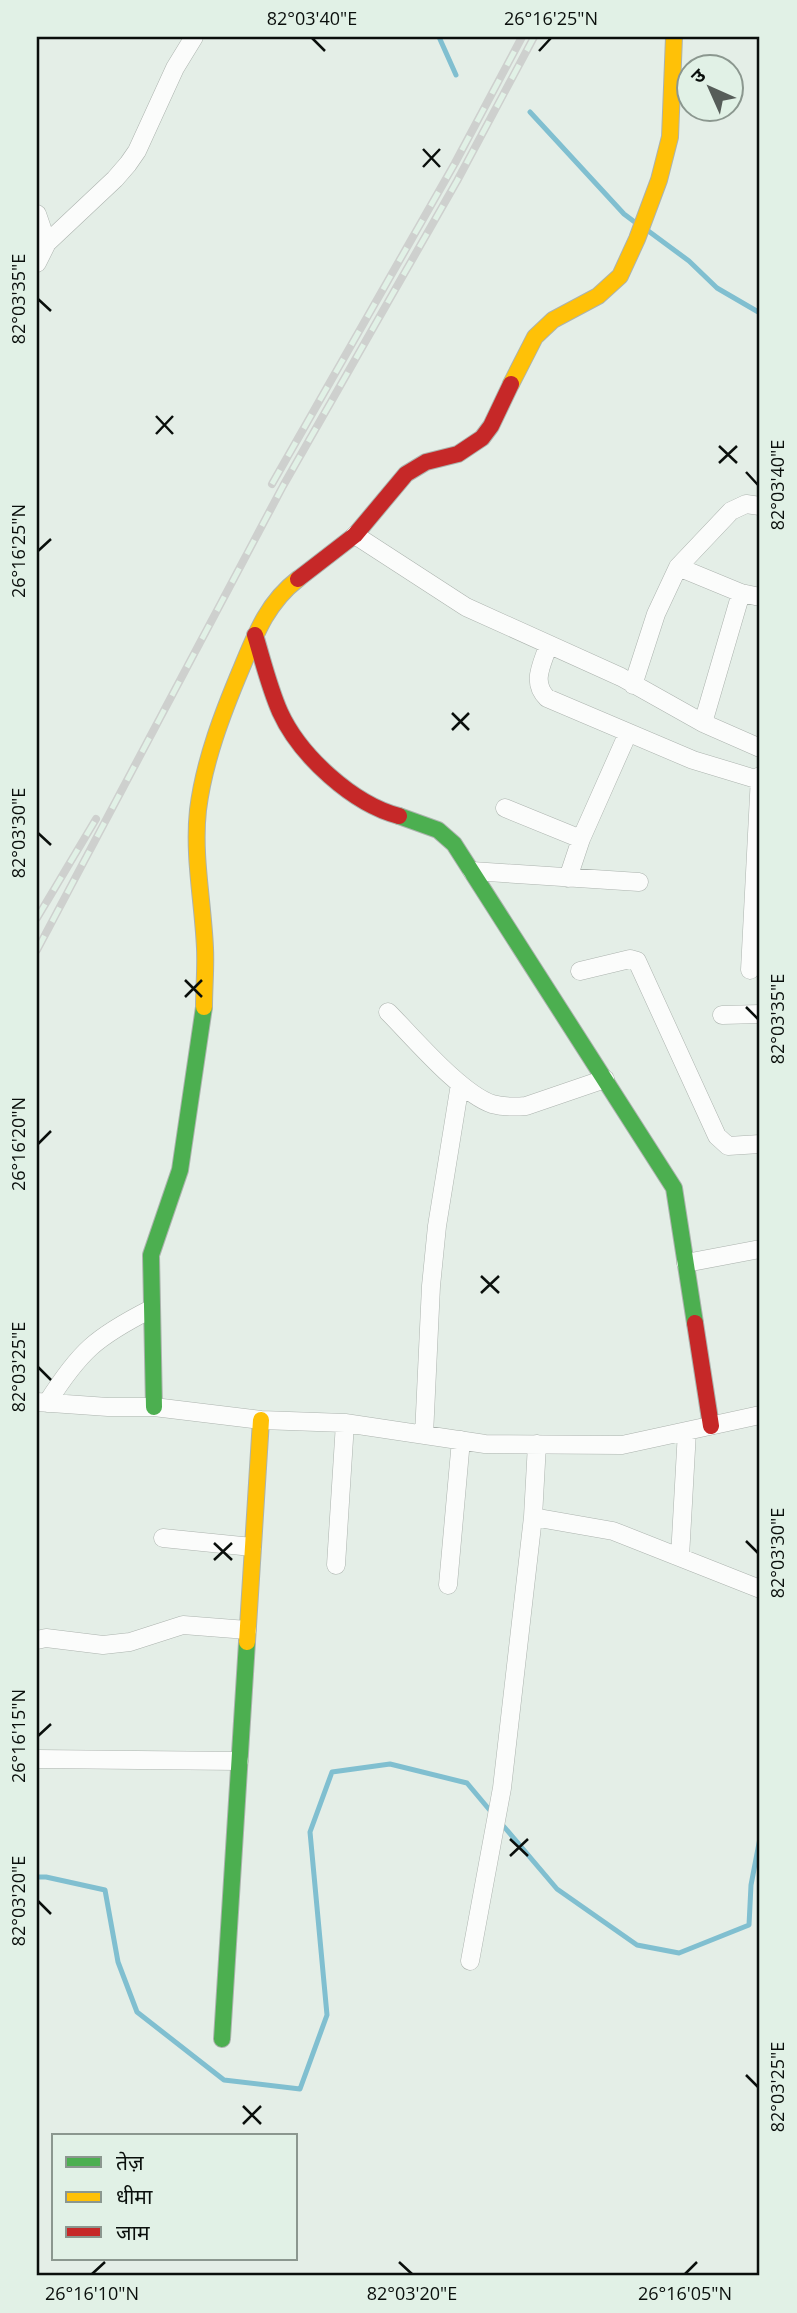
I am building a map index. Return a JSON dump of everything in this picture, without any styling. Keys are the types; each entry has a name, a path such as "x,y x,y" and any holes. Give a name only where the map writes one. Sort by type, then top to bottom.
{"street":[{"path":"37,263 47,243 115,179 128,163 175,68 194,37"},
{"path":"154,1407 151,1255 180,1170 204,1019 205,948 197,829 201,791 228,700 271,605 285,590 355,535 406,474 426,462 465,451 482,438 491,426 535,337 554,320 597,296 620,276 659,180 670,137 674,37"},
{"path":"37,214 47,243"},
{"path":"633,685 660,604 678,567 731,511 746,504 760,506"},
{"path":"355,535 466,607 621,677 703,723 760,748"},
{"path":"678,567 741,593 760,597"},
{"path":"703,723 741,593"},
{"path":"256,635 280,712 296,738 335,780 367,805 432,825 443,831 472,871 674,1188 711,1426"},
{"path":"548,646 537,678 543,694 553,702 703,764 760,778 751,970"},
{"path":"568,878 581,839 628,733"},
{"path":"505,808 581,839"},
{"path":"472,871 639,882"},
{"path":"580,971 630,959 637,961 718,1136 728,1146 760,1144"},
{"path":"388,1012 460,1084 493,1104 526,1106 605,1079"},
{"path":"722,1015 760,1014"},
{"path":"424,1435 425,1376 434,1250 460,1084"},
{"path":"686,1264 760,1249"},
{"path":"42,1402 82,1354 109,1332 151,1309"},
{"path":"42,1402 154,1407 261,1420 345,1423 485,1444 622,1445 760,1415"},
{"path":"222,2039 261,1420"},
{"path":"336,1565 345,1423"},
{"path":"680,1558 687,1431"},
{"path":"448,1585 461,1440"},
{"path":"470,1961 502,1788 533,1517 537,1444"},
{"path":"533,1517 612,1531 760,1589"},
{"path":"163,1538 252,1547"},
{"path":"37,1640 46,1638 103,1645 130,1642 183,1625 247,1630"},
{"path":"37,1759 239,1761"}],"waterway":[{"path":"439,37 456,75"},
{"path":"530,112 624,214 636,223"},
{"path":"647,230 689,261 717,288 760,313"},
{"path":"37,1877 105,1890 118,1962 137,2012 224,2080 300,2089 327,2015 310,1832 332,1772 390,1764 467,1783 493,1814"},
{"path":"500,1822 557,1889 637,1945 679,1953 749,1925 751,1885 760,1838"}],"railway":[{"path":"272,484 455,163 522,37"},
{"path":"37,950 283,486 457,181 534,37"},
{"path":"37,918 96,819"}],"traffic: fast":[{"path":"399,816 438,830 454,844 674,1188 695,1323"},
{"path":"154,1407 151,1255 180,1170 204,1007"},
{"path":"222,2039 247,1642"}],"traffic: slow":[{"path":"511,384 535,337 553,320 598,296 620,276 659,180 670,137 674,37"},
{"path":"204,1007 205,948 197,862 197,827 205,773 221,719 258,630 271,608 298,579"},
{"path":"247,1642 261,1420"}],"traffic: jam":[{"path":"298,579 355,535 406,474 426,462 458,454 482,438 491,426 511,384"},
{"path":"255,635 276,703 289,729 301,745 314,761 346,789 364,801 399,816"},
{"path":"695,1323 711,1426"}]}
